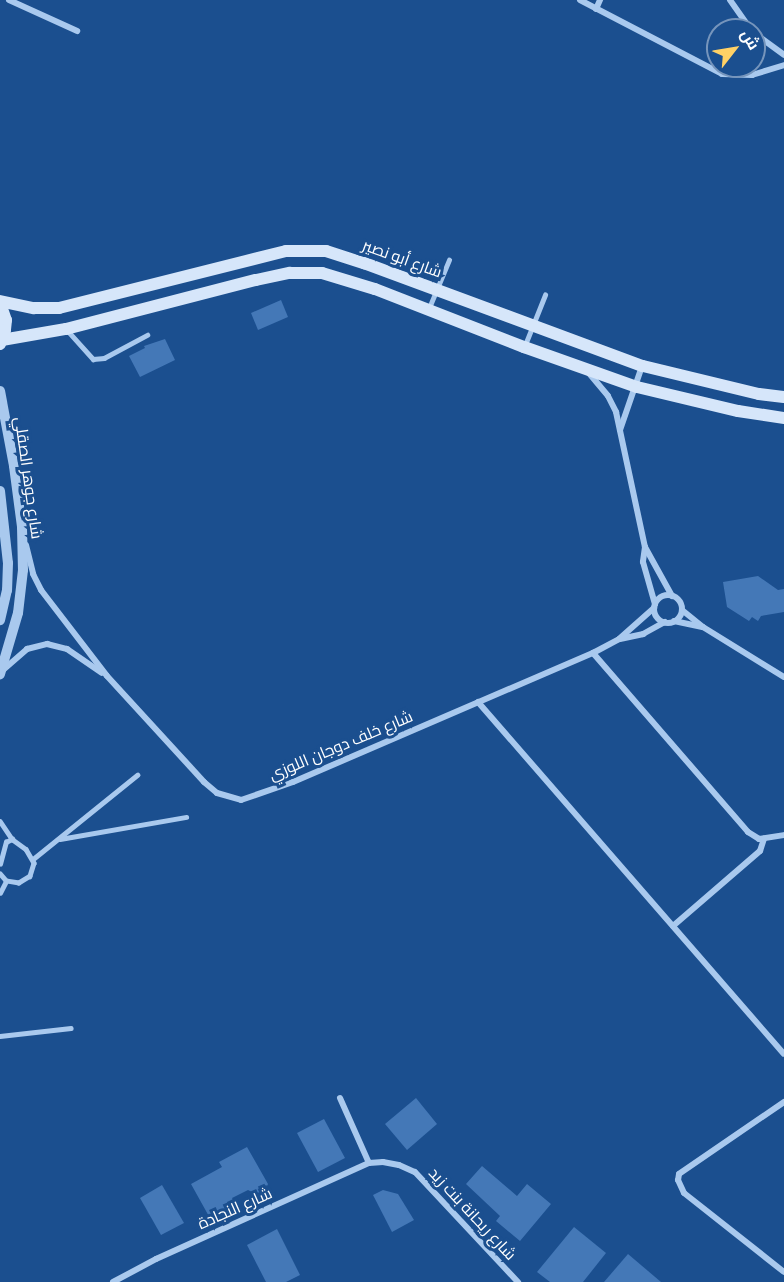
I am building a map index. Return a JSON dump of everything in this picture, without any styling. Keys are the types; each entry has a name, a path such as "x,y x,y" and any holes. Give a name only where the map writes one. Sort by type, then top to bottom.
{"main road":[{"name":"شارع أبو نصير","path":"0,302 34,308 86,303 255,259 306,250 345,256 643,366 784,398"},
{"path":"0,302 6,320 1,342 66,329 256,280 309,272 344,278 524,347 637,387 738,411 784,418"}],"street":[{"path":"9,0 76,31"},
{"path":"580,0 722,74 752,75 784,65"},
{"path":"596,9 600,0"},
{"path":"730,0 743,18"},
{"path":"766,42 784,55"},
{"path":"619,430 643,366"},
{"path":"586,370 611,401 645,547 672,596 679,601 682,610 703,627 784,677"},
{"name":"شارع جوهر الصقلي","path":"0,391 22,527 21,595 0,673"},
{"name":"شارع جوهر الصقلي","path":"0,491 8,563 7,590 0,620"},
{"name":"شارع خلف دوجان اللوزي","path":"22,527 33,574 41,590 107,676 204,782 217,793 241,800 293,782 593,653 619,639 654,606"},
{"path":"645,547 643,562 657,618 665,622 674,621 703,627"},
{"path":"654,606 662,596 672,596"},
{"path":"674,621 682,610"},
{"name":"شارع خلف دوجان اللوزي","path":"619,639 643,634 665,622"},
{"name":"شارع خلف دوجان اللوزي","path":"0,673 20,653 46,644 67,649 107,676"},
{"path":"593,653 748,832 754,837 764,839 784,835"},
{"path":"478,702 784,1054"},
{"path":"673,926 760,851 764,839"},
{"path":"340,1098 369,1163"},
{"path":"784,1102 679,1174 678,1180 684,1192 784,1272"},
{"name":"شارع ريحانة بنت زيد","path":"369,1163 399,1165 415,1172 516,1282"},
{"name":"شارع النجادة","path":"113,1282 156,1259 369,1163"}],"lane":[{"path":"428,311 449,260"},
{"path":"524,347 545,295"},
{"path":"66,329 93,359 104,358 147,335"},
{"path":"33,859 138,775"},
{"path":"57,840 186,817"},
{"path":"0,821 12,839 33,859 33,873 19,884 6,881 0,874"},
{"path":"0,864 6,842 12,839"},
{"path":"0,893 6,881"},
{"path":"0,1036 71,1028"}],"building":[{"path":"281,300 288,317 258,330 251,313"},
{"path":"165,339 175,360 140,377 129,356 145,348 144,346"},
{"path":"758,576 778,590 784,589 784,612 761,616 758,621 752,617 749,621 727,607 723,582"},
{"path":"416,1098 437,1124 407,1150 385,1124"},
{"path":"324,1119 345,1158 318,1172 297,1133"},
{"path":"247,1147 268,1184 262,1192 254,1193 248,1190 232,1198 236,1206 211,1220 191,1184 222,1167 219,1162"},
{"path":"482,1166 517,1196 527,1184 551,1204 520,1241 496,1221 500,1216 466,1184"},
{"path":"162,1185 184,1223 161,1235 140,1198"},
{"path":"383,1190 398,1194 414,1220 392,1232 373,1195"},
{"path":"574,1227 606,1253 583,1282 550,1282 537,1272"},
{"path":"277,1229 300,1275 286,1282 266,1282 247,1245"},
{"path":"628,1254 661,1282 604,1282"}]}
